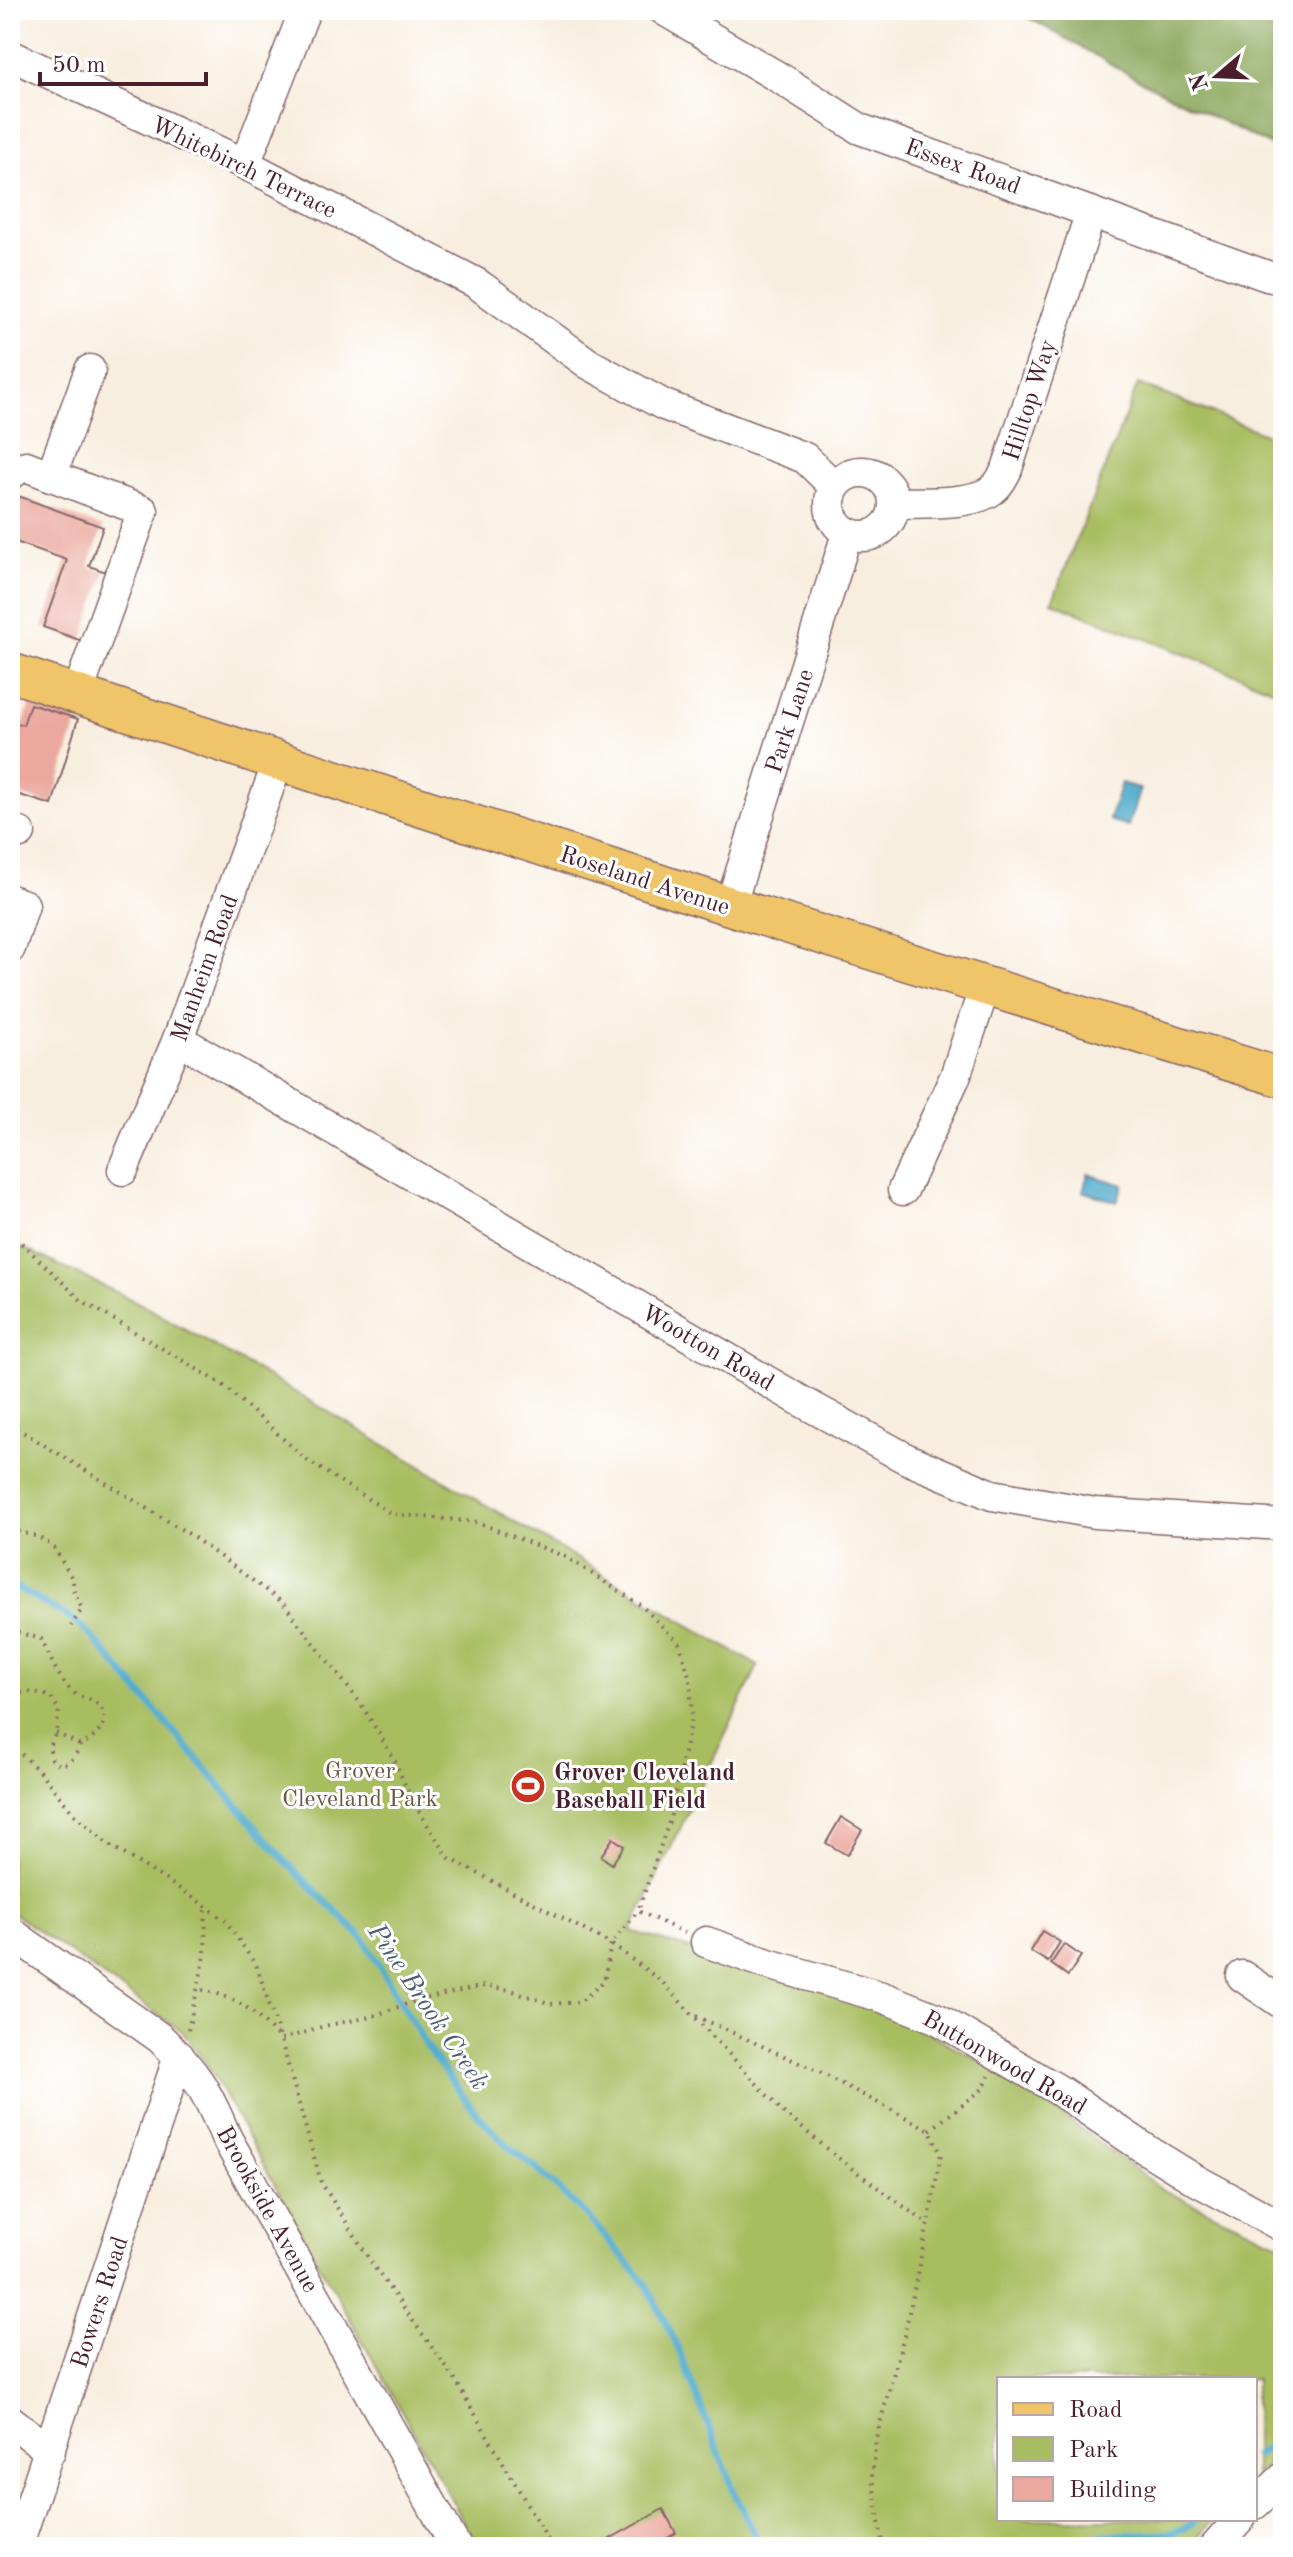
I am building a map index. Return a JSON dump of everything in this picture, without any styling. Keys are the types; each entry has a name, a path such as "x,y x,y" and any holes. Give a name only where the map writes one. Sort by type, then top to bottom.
{"main road":[{"name":"Roseland Avenue","path":"10,672 278,762 730,907 1283,1078"}],"street":[{"path":"245,164 305,10"},
{"name":"Essex Road","path":"664,10 860,129 1267,276 1283,279"},
{"name":"Whitebirch Terrace","path":"10,55 245,164 476,283 589,364 664,405 805,458 834,486"},
{"name":"Hilltop Way","path":"895,503 979,497 1001,481 1091,212"},
{"path":"51,476 90,370"},
{"path":"10,475 26,466 143,511 77,695"},
{"path":"857,472 870,473 882,479 891,490 895,503 892,517 885,528 873,535 860,537 847,534 836,525 830,513 829,499 834,486 844,477 857,472"},
{"name":"Park Lane","path":"730,907 847,534"},
{"name":"Manheim Road","path":"123,1170 178,1039 278,762"},
{"path":"10,900 24,905 10,948"},
{"path":"903,1190 955,1077 985,986"},
{"name":"Wootton Road","path":"178,1039 801,1401 907,1459 992,1495 1095,1513 1283,1525"},
{"name":"Brookside Avenue","path":"10,1932 160,2038 183,2044 226,2137 456,2547"},
{"name":"Buttonwood Road","path":"706,1942 768,1964 882,1997 938,2019 1000,2054 1171,2165 1283,2227"},
{"path":"1242,1976 1283,2004"},
{"name":"Bowers Road","path":"17,2547 183,2044"},
{"path":"10,2420 50,2451"},
{"path":"1257,2502 1283,2478"},
{"path":"1215,2547 1238,2521"}],"path":[{"path":"10,1232 81,1300 222,1384 308,1461 392,1514 476,1522 566,1557 642,1606 679,1643 690,1679 692,1716 670,1819 638,1911 611,1944 604,1981 580,2002 551,2004 511,1990 484,1986 415,2001 281,2040"},
{"path":"10,1424 189,1534 282,1602 361,1704 394,1759 412,1801 449,1858 611,1944 661,1981 784,2113 847,2165 928,2224"},
{"path":"10,1529 38,1537 53,1546 73,1580 74,1592 82,1609 71,1626"},
{"path":"10,1630 41,1639 58,1673 74,1693 97,1703 104,1716 102,1730 80,1745 69,1764 59,1765 52,1759 49,1746 56,1733 59,1710 50,1696 29,1692 10,1694"},
{"path":"56,1733 80,1745"},
{"path":"10,1743 40,1772 73,1813 108,1844 226,1921 257,1967 321,2182 375,2268 454,2378 552,2547 565,2547"},
{"path":"183,2044 205,1956 206,1906"},
{"path":"638,1911 706,1942"},
{"path":"198,1989 227,1995 252,2010 281,2040"},
{"path":"694,2015 819,2072 930,2130 941,2154 905,2332 876,2438 872,2477 883,2547"},
{"path":"930,2130 984,2088 1000,2054"}],"green space":[{"path":"1015,10 1283,10 1283,152 1141,81"},
{"path":"1138,384 1283,441 1283,693 1052,602"},
{"name":"Grover Cleveland Park","path":"10,1242 141,1304 758,1666 631,1931 874,2005 1007,2074 1163,2190 1283,2245 1283,2452 1257,2474 1257,2377 997,2377 997,2521 1212,2521 1190,2547 478,2547 208,2066 183,2032 10,1911"}],"water":[{"path":"1121,783 1140,789 1128,826 1109,820"},
{"path":"1088,1174 1123,1185 1117,1202 1083,1191"}],"building":[{"path":"10,493 103,527 89,566 106,572 82,641 43,627 67,560 10,540"},
{"path":"30,704 78,719 52,805 10,792 10,756 14,757 17,743 12,741 17,723 23,725"},
{"path":"841,1817 862,1830 847,1855 826,1843"},
{"path":"613,1838 624,1846 612,1864 601,1856"},
{"path":"1042,1931 1060,1942 1048,1962 1030,1951"},
{"path":"1064,1944 1081,1956 1068,1976 1051,1964"},
{"path":"663,2509 676,2533 656,2547 614,2547 610,2539"}],"waterway":[{"name":"Pine Brook Creek","path":"10,1584 87,1631 287,1863 363,1938 432,2055 477,2114 587,2216 645,2282 675,2341 736,2496 761,2547"},
{"path":"1257,2455 1283,2438"},
{"path":"1075,2547 1088,2539 1103,2536 1170,2533 1194,2521"}],"place":[{"name":"Grover Cleveland Baseball Field","path":"528,1786"}]}
